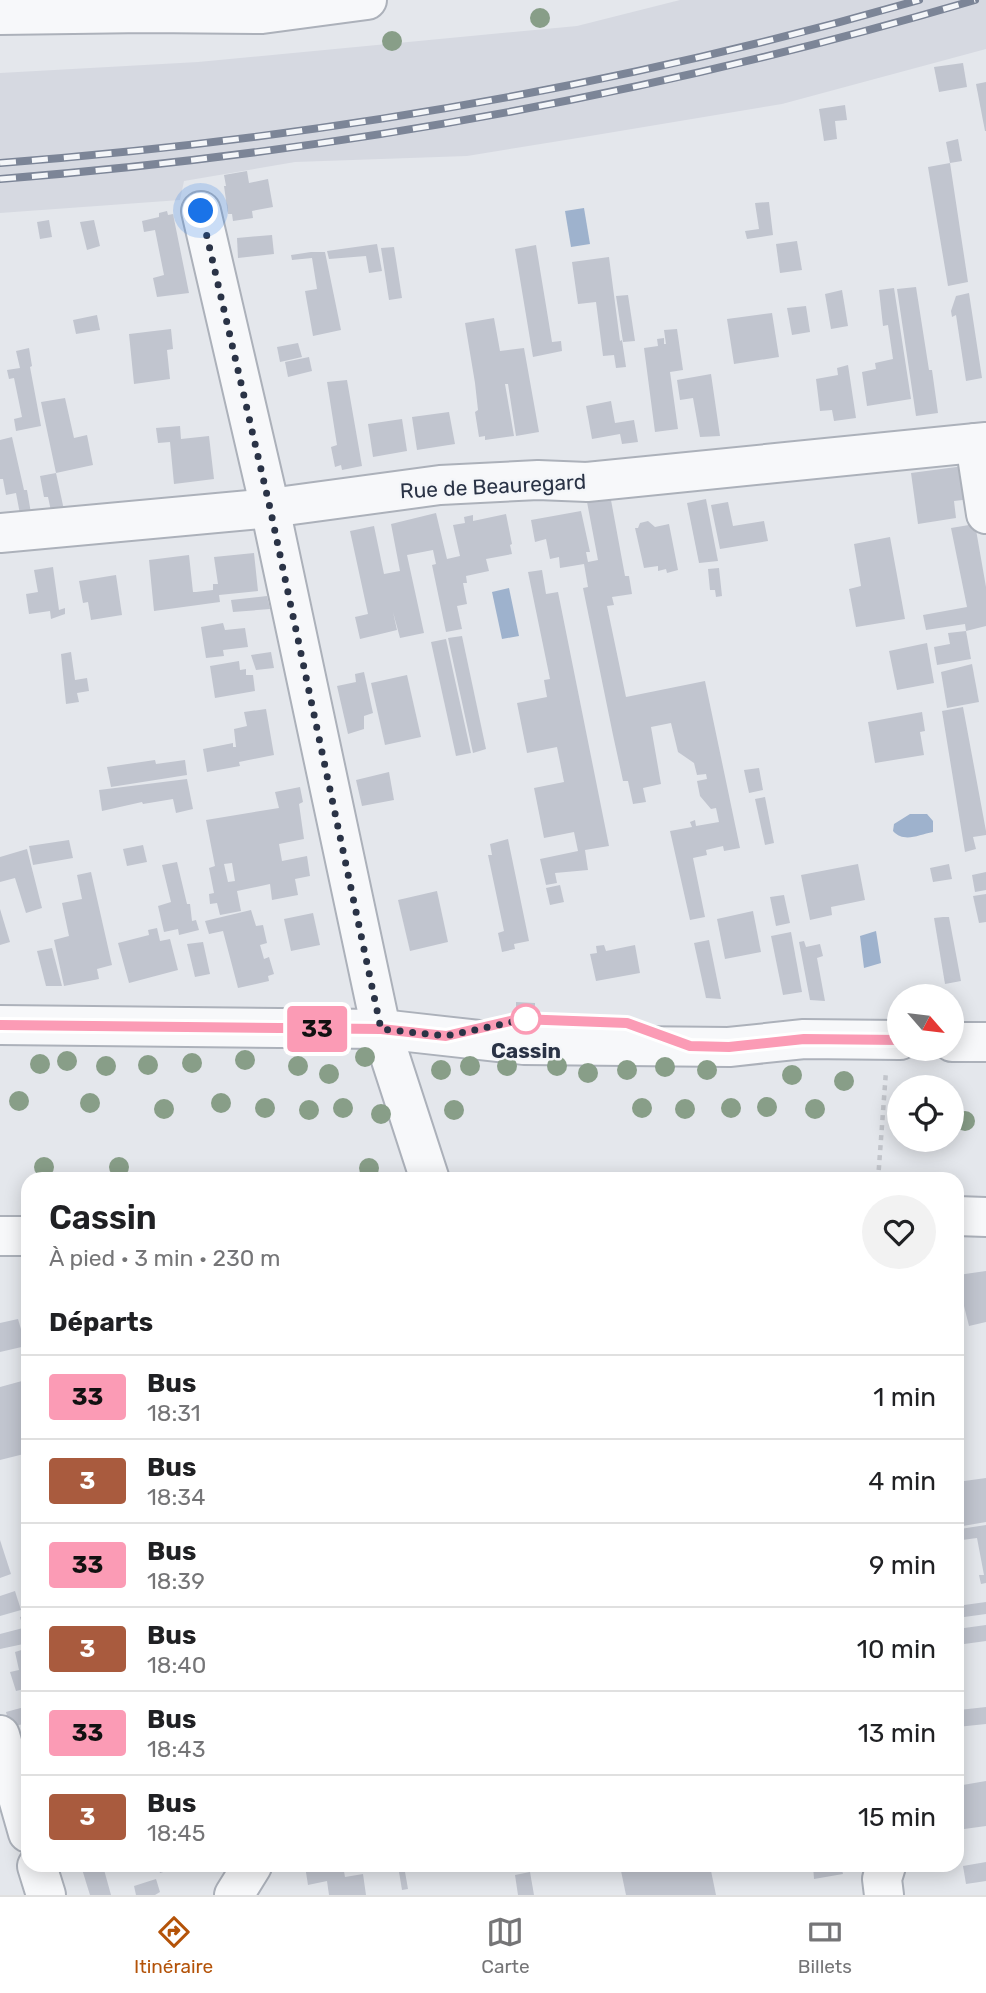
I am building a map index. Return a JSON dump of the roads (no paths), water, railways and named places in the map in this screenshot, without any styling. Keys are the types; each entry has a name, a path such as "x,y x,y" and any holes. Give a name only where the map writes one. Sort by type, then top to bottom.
{"street":[{"path":"0,15 145,6 262,14 367,0"},
{"path":"201,211 270,508 381,1029 427,1172"},
{"path":"981,442 986,514"},
{"name":"Rue de Beauregard","path":"0,533 270,508 440,485 538,480 587,482 981,442"},
{"path":"0,1025 381,1029 524,1045 729,1047 804,1039 887,1049"},
{"path":"964,1042 986,1042"},
{"path":"964,1216 986,1217"},
{"path":"0,1236 21,1236"},
{"path":"0,1735 21,1808"},
{"path":"39,1872 46,1895"},
{"path":"234,1895 248,1872"},
{"path":"884,1872 882,1879 884,1895"}],"water":[{"path":"584,208 590,244 571,247 565,211"},
{"path":"509,588 519,636 502,639 492,592"},
{"path":"910,814 927,814 933,821 933,832 912,837 897,835 893,831 894,824"},
{"path":"876,931 881,963 864,968 860,936"}],"railway":[{"path":"0,163 233,140 464,105 693,59 919,0"},
{"path":"0,179 247,153 492,115 735,64 975,0"}],"place":[{"name":"Cassin","path":"526,1019"}]}
